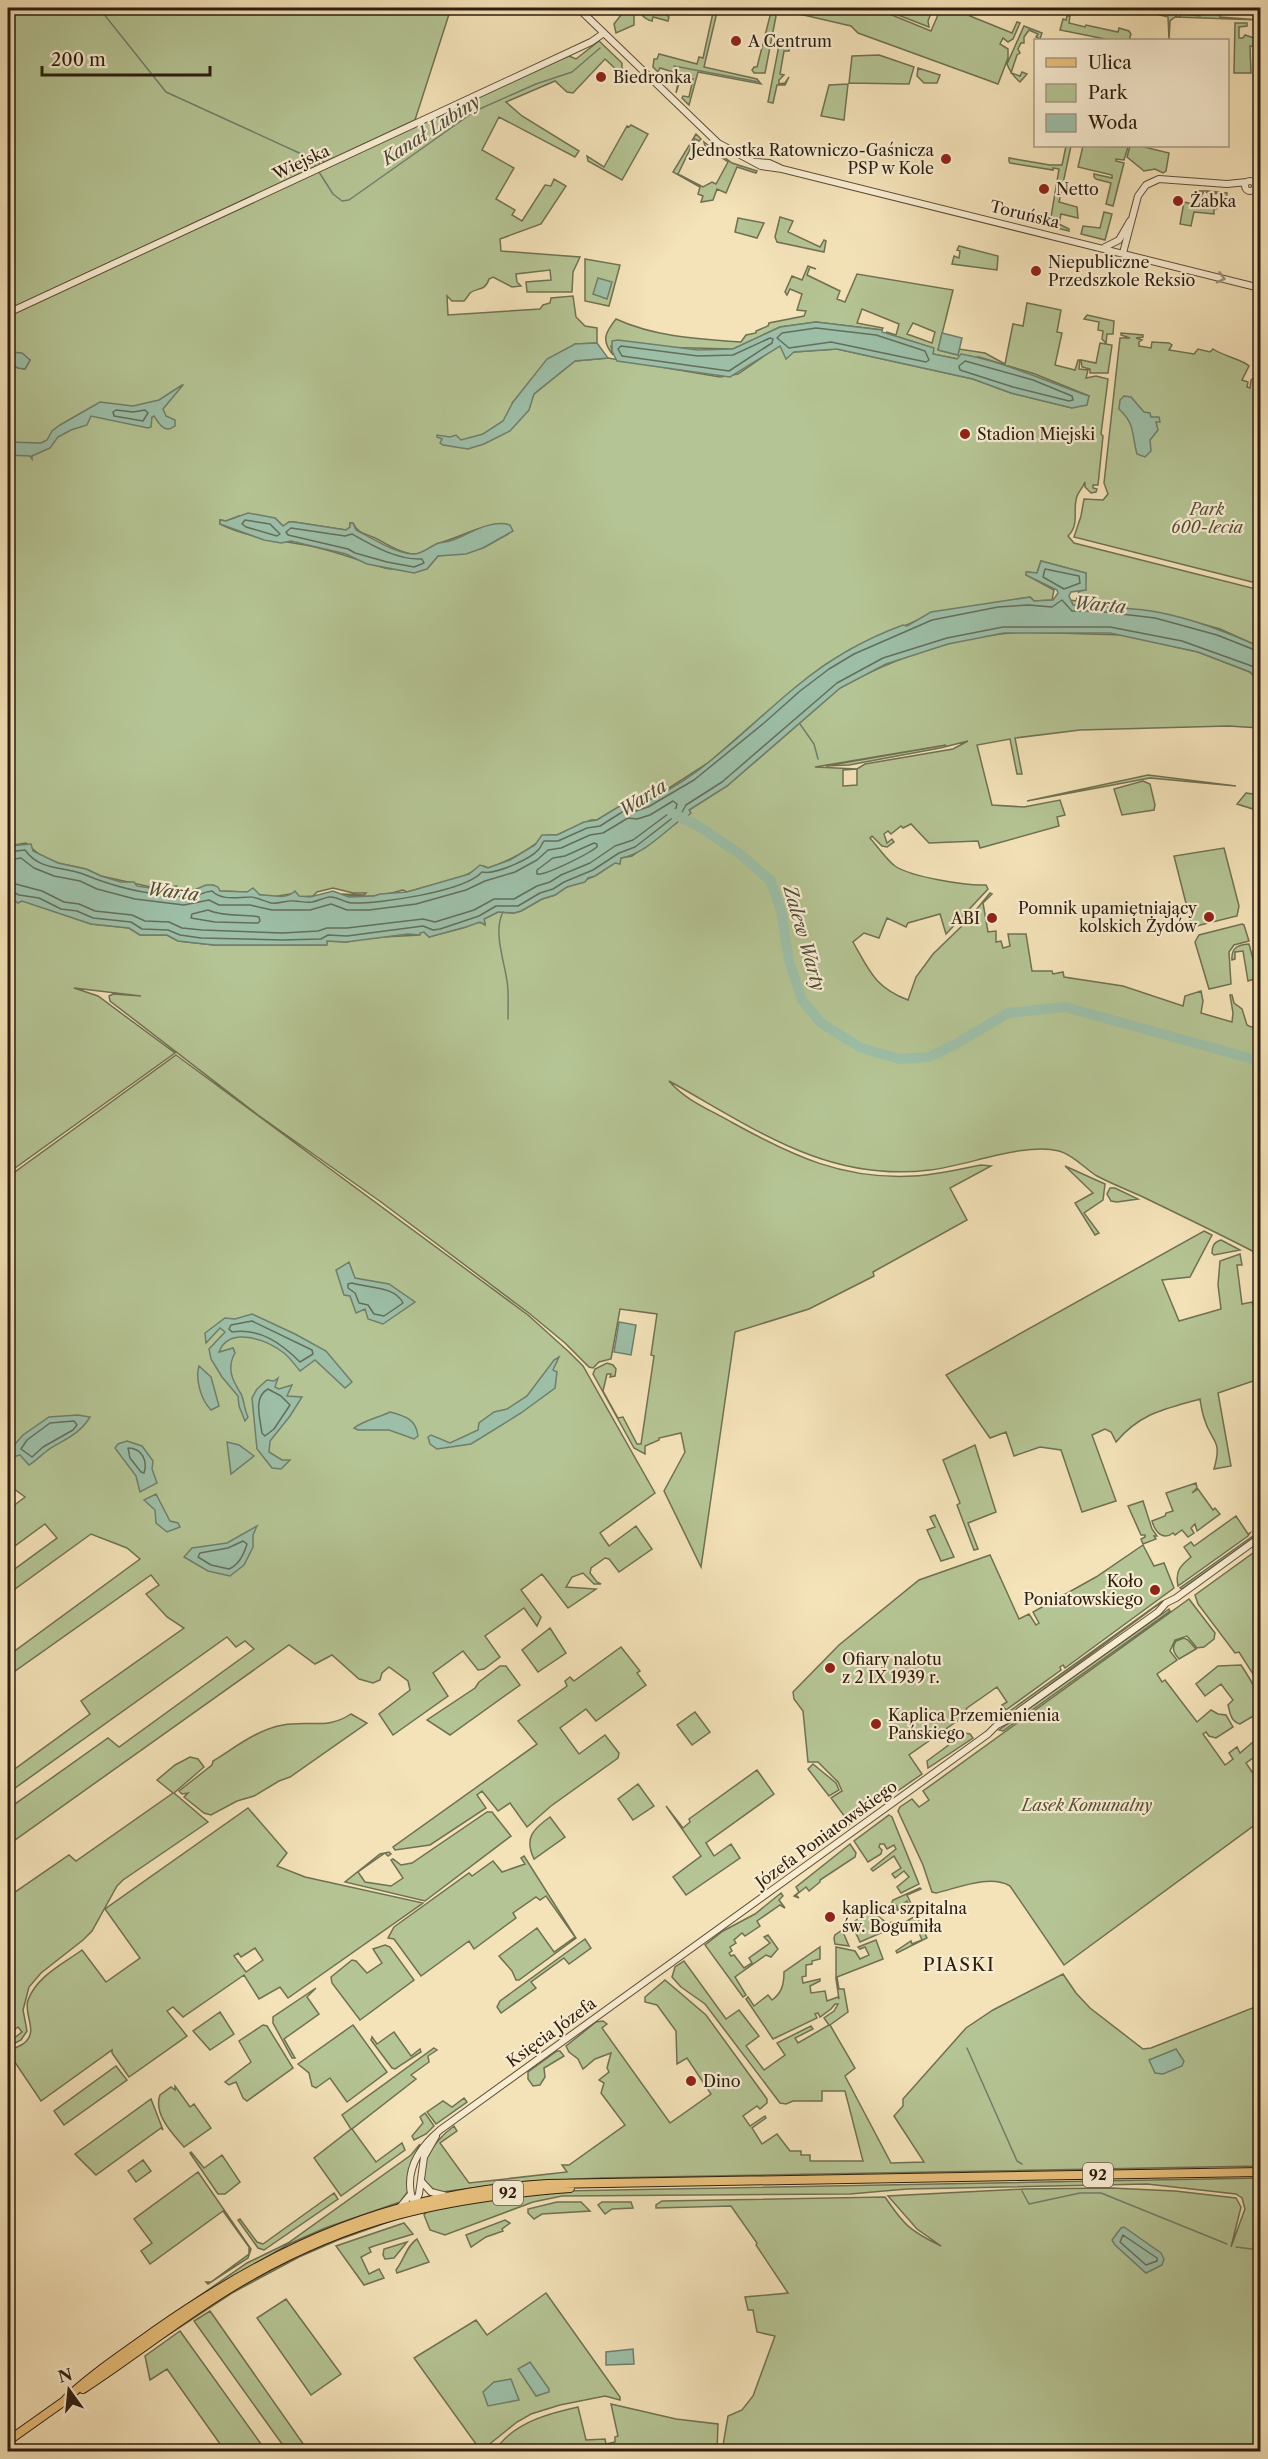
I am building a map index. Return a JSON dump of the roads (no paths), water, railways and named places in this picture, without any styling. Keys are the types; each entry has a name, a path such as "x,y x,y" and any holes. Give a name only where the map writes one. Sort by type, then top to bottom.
{"main road":[{"name":"92","path":"8,2441 212,2300 269,2266 347,2230 447,2196 530,2185 1260,2172"},
{"name":"92","path":"66,2399 138,2343 243,2273 326,2232 401,2206 601,2184"}],"street":[{"name":"Toruńska","path":"578,8 718,142 763,167 782,169 1260,288"},
{"name":"Wiejska","path":"8,313 591,42 604,33"},
{"path":"1123,253 1142,188 1157,179 1253,186"},
{"path":"1102,248 1113,245 1121,238 1136,206"},
{"name":"Józefa Poniatowskiego","path":"679,1956 988,1734 997,1725 1169,1606 1176,1598 1259,1538"},
{"name":"Księcia Józefa","path":"411,2194 413,2168 419,2151 426,2141 679,1956"},
{"name":"Księcia Józefa","path":"416,2205 424,2157 440,2130"},
{"path":"421,2180 431,2192 447,2196"},
{"path":"401,2206 411,2194 416,2205"}],"water":[{"path":"598,278 612,282 607,299 593,294"},
{"path":"816,322 882,330 882,332 934,348 933,354 957,359 961,354 994,362 1089,396 1087,405 1072,408 1011,393 973,379 837,349 794,352 786,359 780,346 730,377 617,361 612,351 612,341 618,340 698,350 733,349 780,327"},
{"path":"942,333 962,338 958,355 938,350"},
{"path":"597,343 608,358 575,361 534,394 529,410 510,431 468,449 440,443 442,439 437,435 450,437 456,435 461,440 483,434 503,421 513,402 547,359 575,344"},
{"path":"10,352 22,353 30,360 25,369 8,362"},
{"path":"182,385 163,409 166,416 175,420 175,426 171,428 163,427 154,416 151,427 148,428 91,416 87,425 58,437 50,448 32,456 32,459 30,456 8,455 8,442 41,443 47,440 52,431 60,425 100,402 133,406 159,400"},
{"path":"1124,396 1131,397 1144,412 1150,413 1151,417 1159,417 1160,422 1156,422 1158,430 1150,440 1151,451 1145,457 1137,454 1131,425 1119,409 1120,400"},
{"path":"248,513 275,518 283,526 294,522 346,530 350,527 350,523 353,523 356,530 376,541 399,551 413,554 488,525 510,525 513,531 483,548 466,554 438,556 427,569 414,573 367,564 346,554 291,541 281,543 264,540 220,524 220,520 226,521"},
{"name":"Warta","path":"1041,561 1086,573 1086,590 1071,592 1069,596 1073,605 1136,609 1171,615 1210,626 1260,647 1260,675 1258,674 1257,679 1250,672 1198,652 1110,633 1004,633 948,644 886,664 840,688 727,786 689,810 691,813 683,821 679,821 659,838 637,852 621,858 620,864 615,863 585,882 567,887 521,911 498,912 484,919 485,925 480,922 429,937 424,932 420,935 408,934 346,942 327,941 327,945 214,945 178,941 167,935 140,935 129,928 91,924 22,901 18,903 8,895 8,846 31,844 33,851 58,863 86,869 121,882 134,882 137,886 164,890 177,886 177,889 192,891 206,885 213,885 220,891 247,892 253,888 260,895 278,896 287,896 295,891 299,896 310,897 333,891 349,897 407,892 469,874 480,865 488,868 510,860 535,845 542,835 557,835 584,822 597,820 628,801 636,805 681,782 721,752 809,676 847,651 875,637 903,625 907,626 931,612 1030,597 1034,601 1053,600 1058,593 1057,590 1026,575 1026,572 1037,573"},
{"path":"349,1262 355,1278 389,1284 415,1302 383,1324 368,1319 365,1309 356,1313 350,1296 344,1295 336,1270"},
{"path":"252,1314 326,1351 352,1382 345,1388 315,1360 300,1371 284,1353 259,1340 239,1337 231,1339 219,1352 233,1348 235,1353 231,1370 248,1417 245,1421 238,1396 211,1359 209,1349 225,1332 220,1328 206,1343 205,1333 225,1318 235,1319"},
{"path":"619,1322 636,1325 631,1355 614,1352"},
{"path":"559,1357 553,1370 557,1372 555,1388 521,1413 471,1444 437,1449 430,1444 428,1437 431,1435 450,1443 478,1430 479,1423 494,1412 507,1409 527,1396 554,1360"},
{"path":"199,1366 211,1377 219,1406 211,1410 204,1401 200,1389"},
{"path":"278,1378 275,1387 279,1389 292,1385 287,1396 302,1397 270,1441 269,1452 282,1460 290,1460 281,1469 272,1468 257,1449 252,1398 257,1389 267,1380 274,1381"},
{"path":"390,1412 409,1419 415,1426 418,1436 414,1439 389,1430 354,1428 363,1423"},
{"path":"78,1415 90,1417 77,1432 29,1465 20,1455 8,1458 8,1452 23,1435 49,1417"},
{"path":"127,1441 142,1446 153,1461 152,1469 157,1483 140,1492 136,1476 115,1448 118,1444"},
{"path":"227,1442 239,1445 254,1456 231,1474"},
{"path":"156,1494 170,1521 178,1523 180,1527 167,1532 156,1523 155,1510 144,1500"},
{"path":"257,1526 253,1535 253,1547 244,1565 230,1576 208,1571 184,1557 192,1548 227,1543"},
{"path":"1176,2049 1184,2061 1182,2066 1163,2074 1155,2073 1149,2060"},
{"path":"1124,2227 1161,2253 1164,2259 1162,2265 1146,2273 1115,2245 1112,2240"},
{"path":"633,2349 634,2364 606,2365 606,2352"},
{"path":"530,2362 549,2392 536,2396 518,2369"},
{"path":"511,2379 519,2400 488,2406 483,2392 494,2382"}],"waterway":[{"name":"Kanał Lubiny","path":"99,8 166,92 308,157 315,165"},
{"name":"Kanał Lubiny","path":"319,172 333,194 342,201 349,200 475,111 536,84 572,72 600,48"},
{"name":"Kanał Lubiny","path":"674,66 759,82"},
{"path":"800,724 814,744 818,759"},
{"name":"Zalew Warty","path":"672,813 700,827 740,854 770,880 781,910 789,961 802,1000 821,1023 861,1048 900,1059 929,1057 1008,1013 1065,1007 1260,1061"},
{"path":"503,912 499,937 508,986 508,1019"},
{"path":"967,2048 1017,2161 1022,2164"},
{"path":"1022,2191 1029,2204 1080,2193 1101,2193 1227,2244"},
{"path":"1236,2247 1260,2250"}],"place":[{"name":"A Centrum","path":"736,41"},
{"name":"Biedronka","path":"601,77"},
{"name":"Jednostka Ratowniczo-Gaśnicza PSP w Kole","path":"946,159"},
{"name":"Netto","path":"1044,189"},
{"name":"Żabka","path":"1178,201"},
{"name":"Niepubliczne Przedszkole Reksio","path":"1036,271"},
{"name":"Stadion Miejski","path":"965,434"},
{"name":"Pomnik upamiętniający kolskich Żydów","path":"1209,917"},
{"name":"ABI","path":"992,918"},
{"name":"Koło Poniatowskiego","path":"1155,1590"},
{"name":"Ofiary nalotu z 2 IX 1939 r.","path":"830,1668"},
{"name":"Kaplica Przemienienia Pańskiego","path":"876,1724"},
{"name":"kaplica szpitalna św. Bogumiła","path":"830,1917"},
{"name":"Dino","path":"691,2081"}],"district":[{"name":"PIASKI","path":"959,1965"}],"park label":[{"name":"Park 600-lecia","path":"1207,518"},
{"name":"Lasek Komunalny","path":"1087,1805"}]}
